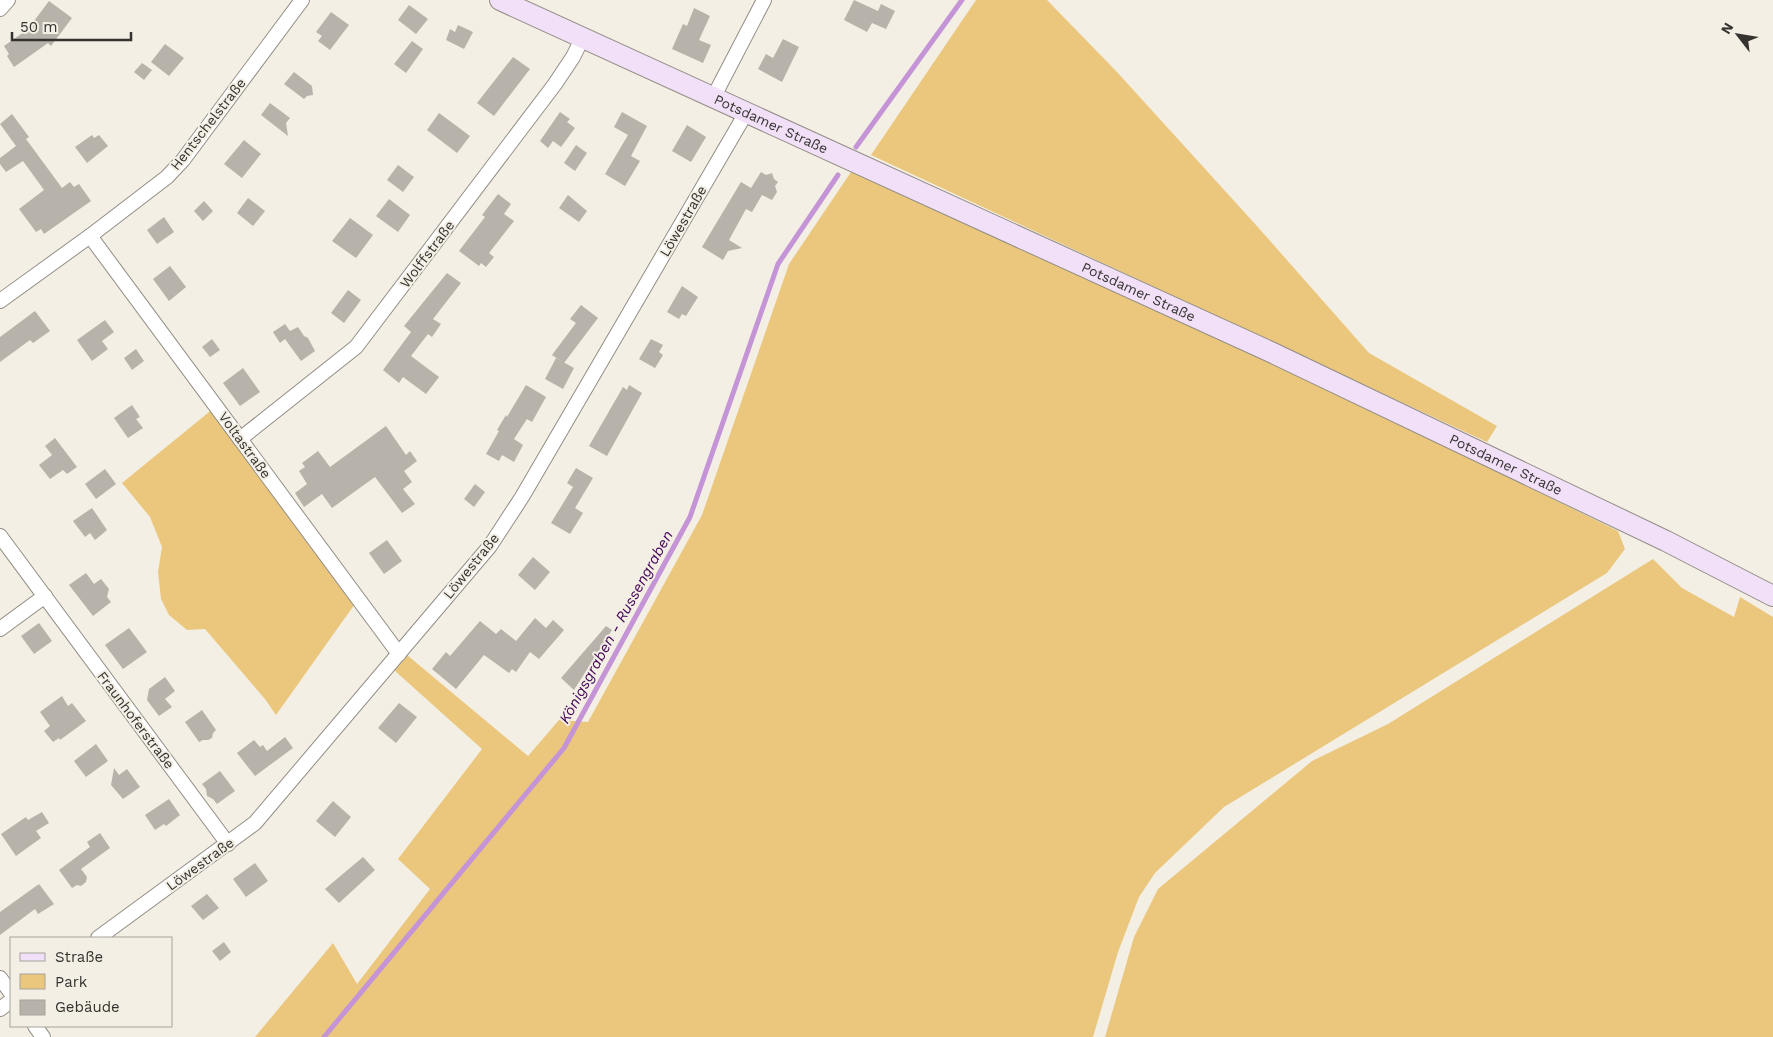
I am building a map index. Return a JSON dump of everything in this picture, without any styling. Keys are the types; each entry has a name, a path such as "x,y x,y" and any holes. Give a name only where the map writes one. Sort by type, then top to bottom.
{"street":[{"path":"0,9 8,0"},
{"name":"Hentschelstraße","path":"0,302 90,236 167,177 178,166 302,0"},
{"name":"Potsdamer Straße","path":"500,0 1273,353 1666,541 1773,596"},
{"path":"713,98 764,0"},
{"name":"Wolffstraße","path":"240,439 356,347 555,84 573,57 582,38"},
{"name":"Löwestraße","path":"99,937 255,823 490,546 522,497 746,113"},
{"name":"Voltastraße","path":"90,236 399,654"},
{"name":"Fraunhoferstraße","path":"0,536 228,844"},
{"path":"0,629 45,596"},
{"path":"0,978 10,992"}],"green space":[{"path":"976,0 1047,0 1117,72 1369,353 1497,426 1487,442 871,155"},
{"path":"851,172 1334,391 1618,531 1625,549 1607,573 1224,807 1155,873 1139,897 1118,952 1093,1037 255,1037 333,943 357,984 430,889 398,859 482,749 394,670 407,655 528,756 559,720 588,722 702,515 789,264"},
{"path":"214,408 357,601 276,715 265,699 205,629 187,630 169,615 161,599 158,572 162,547 150,517 122,483"},
{"path":"1653,559 1682,588 1734,617 1740,597 1773,617 1773,1037 1105,1037 1134,937 1158,889 1312,761 1388,724"}],"building":[{"path":"854,0 878,11 881,4 895,11 886,29 872,23 867,32 844,20"},
{"path":"49,1 72,18 51,46 48,43 14,67 7,56 9,54 4,46 28,29"},
{"path":"409,5 428,19 416,34 398,20"},
{"path":"694,8 710,16 699,40 711,45 703,63 672,49 683,24 687,26"},
{"path":"331,12 349,25 330,50 318,41 322,36 316,32"},
{"path":"458,25 473,32 464,49 446,40 450,29 455,32"},
{"path":"783,39 799,47 782,82 758,69 766,54 773,58"},
{"path":"412,41 423,49 406,73 394,64"},
{"path":"165,44 184,58 169,76 151,62"},
{"path":"513,57 530,69 494,116 477,103"},
{"path":"142,63 152,70 144,80 134,72"},
{"path":"294,72 312,86 313,95 307,96 304,99 284,84"},
{"path":"270,103 290,118 286,123 288,136 261,115"},
{"path":"560,112 570,119 567,122 575,128 561,147 553,141 548,148 540,141"},
{"path":"622,112 647,126 631,156 640,161 625,186 605,174 628,135 614,127"},
{"path":"439,113 470,136 457,153 427,130"},
{"path":"12,114 29,137 26,139 62,188 70,182 74,187 79,184 91,201 44,234 41,229 36,232 19,209 44,190 23,161 6,172 0,164 0,158 16,146 0,124"},
{"path":"687,125 706,137 691,162 672,151"},
{"path":"92,135 94,138 99,135 108,146 87,163 75,147"},
{"path":"244,140 261,154 242,178 224,164"},
{"path":"576,145 587,153 575,171 564,163"},
{"path":"398,165 414,177 403,192 387,180"},
{"path":"761,172 766,175 772,173 774,179 778,182 775,186 777,192 772,200 762,195 752,212 746,209 729,240 742,248 728,251 723,260 702,247 741,182 751,188"},
{"path":"498,194 511,204 504,214 514,221 489,253 494,257 486,267 481,263 479,266 459,251 485,217 482,215"},
{"path":"568,195 587,211 579,222 559,208"},
{"path":"248,198 265,211 253,226 237,213"},
{"path":"389,199 410,215 398,232 376,216"},
{"path":"204,201 213,211 203,221 194,211"},
{"path":"164,217 174,232 157,244 147,230"},
{"path":"350,218 373,235 356,258 332,241"},
{"path":"170,266 186,287 169,301 153,279"},
{"path":"447,273 461,283 433,319 441,324 432,337 428,334 411,356 439,377 426,394 403,377 399,383 383,370 411,332 404,326"},
{"path":"682,286 698,297 686,316 682,314 679,319 667,312"},
{"path":"348,290 361,300 344,323 331,313"},
{"path":"581,305 598,318 564,363 552,355 576,323 570,319"},
{"path":"35,311 50,331 33,343 30,340 0,362 0,337"},
{"path":"105,320 114,332 102,341 108,349 92,361 77,340"},
{"path":"285,324 290,331 298,327 304,336 308,338 315,351 301,361 285,339 280,343 273,332"},
{"path":"212,339 220,350 210,357 202,347"},
{"path":"651,339 663,345 659,352 663,355 655,368 639,359"},
{"path":"136,349 144,361 132,370 124,358"},
{"path":"556,358 574,368 563,389 545,379"},
{"path":"243,368 260,392 240,406 223,383"},
{"path":"526,385 546,397 532,422 527,419 514,439 523,445 514,462 502,455 499,461 486,454 499,431 497,430"},
{"path":"629,385 642,393 607,456 589,446 623,387 627,390"},
{"path":"132,405 140,417 136,419 143,428 128,438 114,418"},
{"path":"386,426 406,455 410,451 417,461 404,471 412,482 403,489 415,504 402,513 375,477 332,508 322,494 304,507 295,493 307,484 299,471 305,467 302,463 318,451 330,467"},
{"path":"55,438 77,467 67,474 63,470 50,479 39,465 52,455 45,446"},
{"path":"576,468 593,478 575,508 583,513 570,534 551,523 573,487 567,483"},
{"path":"105,469 116,484 96,499 85,484"},
{"path":"475,484 485,492 474,507 464,499"},
{"path":"92,508 107,530 95,540 90,533 85,537 73,521"},
{"path":"387,540 402,561 384,574 369,553"},
{"path":"533,557 550,572 535,590 518,575"},
{"path":"86,573 94,584 101,579 109,589 107,597 111,602 93,616 69,585"},
{"path":"535,618 546,628 553,620 564,630 539,659 530,652 516,672 512,669 509,673 484,655 456,689 432,669 446,652 450,656 480,621 496,634 501,629 516,641"},
{"path":"39,623 52,641 34,654 21,636"},
{"path":"606,626 612,630 574,690 561,678"},
{"path":"129,628 147,652 123,669 105,645"},
{"path":"165,677 175,691 165,699 172,707 159,716 147,700 149,689"},
{"path":"62,696 68,706 72,703 86,721 60,740 59,738 53,742 44,731 50,726 40,712"},
{"path":"399,703 417,717 396,743 378,728"},
{"path":"202,710 216,730 212,738 199,742 185,722"},
{"path":"285,737 293,748 255,776 237,753 254,740 260,747 263,745 267,751"},
{"path":"96,744 108,761 86,777 74,761"},
{"path":"114,768 119,775 127,769 140,787 123,799 111,785"},
{"path":"220,771 235,791 217,804 207,796 206,789 202,784"},
{"path":"169,799 180,815 166,826 164,824 155,830 145,815"},
{"path":"333,801 351,817 335,837 316,821"},
{"path":"42,812 49,823 36,831 41,838 16,856 1,834 26,817 28,820"},
{"path":"100,833 110,848 81,869 87,877 86,882 81,886 77,885 72,888 59,870 90,847 87,842"},
{"path":"363,857 375,870 339,903 325,889"},
{"path":"255,863 268,881 246,897 233,879"},
{"path":"39,884 54,904 38,914 35,909 0,935 0,912"},
{"path":"207,894 219,908 203,920 191,906"},
{"path":"224,942 231,952 220,961 212,951"}],"waterway":[{"path":"856,147 962,0"},
{"name":"Königsgraben - Russengraben","path":"324,1037 564,748 690,517 778,264 838,175"}]}
